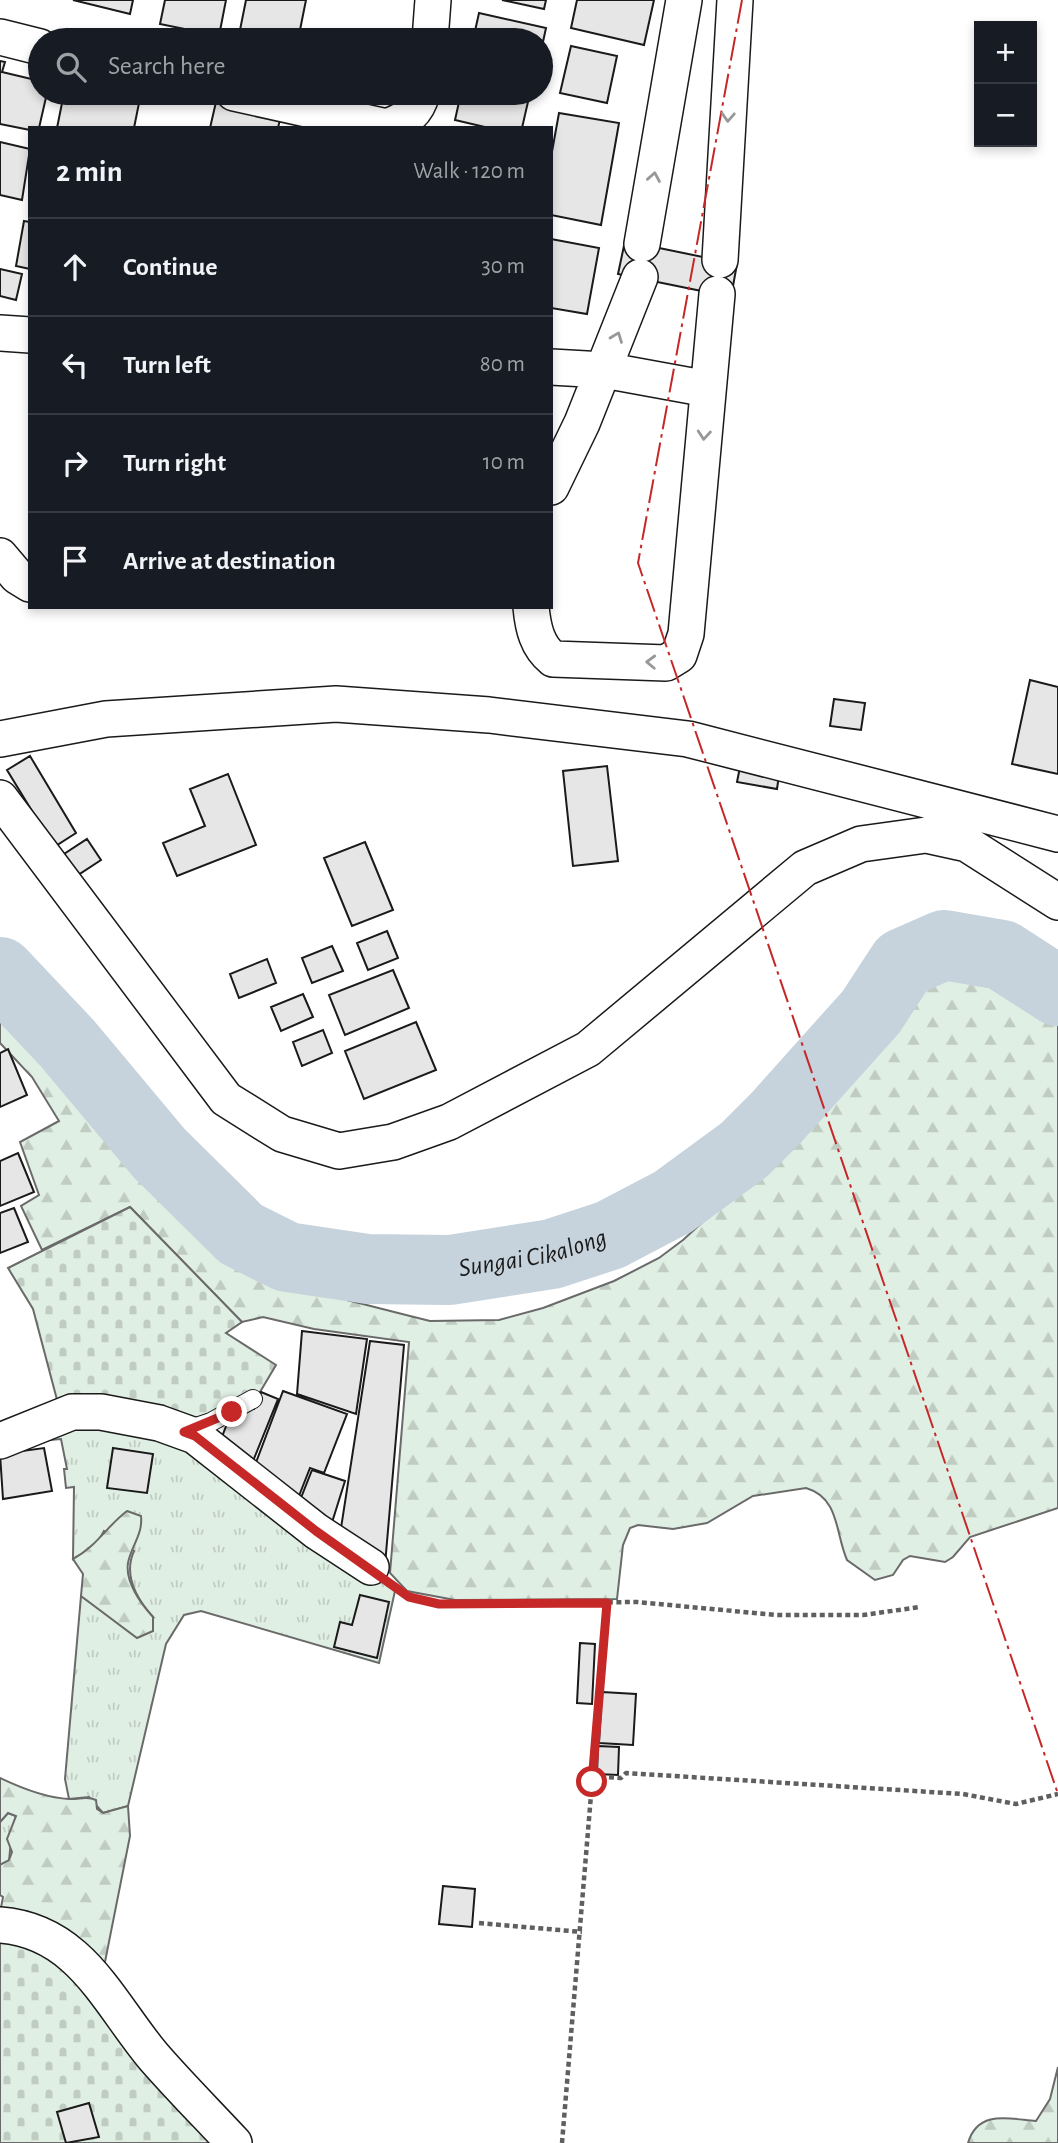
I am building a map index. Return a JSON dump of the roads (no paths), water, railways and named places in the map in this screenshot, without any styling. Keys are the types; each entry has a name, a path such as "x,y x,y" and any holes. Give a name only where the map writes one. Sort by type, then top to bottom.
{"street":[{"path":"431,28 433,0"},
{"path":"553,483 604,370 641,260 684,0"},
{"path":"531,609 532,622 541,649 553,659 666,663 679,655 685,634 718,277 735,0"},
{"path":"0,37 28,44"},
{"path":"677,40 731,61"},
{"path":"288,105 382,126"},
{"path":"390,126 404,121 419,105"},
{"path":"0,333 28,335"},
{"path":"553,367 604,370 708,389"},
{"path":"0,556 17,576 28,583"},
{"path":"0,739 106,719 336,704 489,715 688,739 1058,834"},
{"path":"0,798 226,1099 282,1134 339,1151 393,1142 449,1122 588,1049 805,868 861,844 926,835 967,844 1058,902"},
{"path":"0,1441 72,1412 101,1412 159,1423 195,1436 316,1531 371,1567"},
{"path":"0,1924 28,1929 72,1952 97,1977 152,2054 234,2143"}],"lane":[{"path":"184,1432 211,1422 253,1399"}],"waterway":[{"name":"Sungai Cikalong","path":"0,972 67,1043 159,1153 241,1234 287,1257 368,1269 450,1270 552,1254 610,1235 673,1202 744,1150 776,1118 871,1012 903,963 944,945 1002,955 1058,991"}]}
